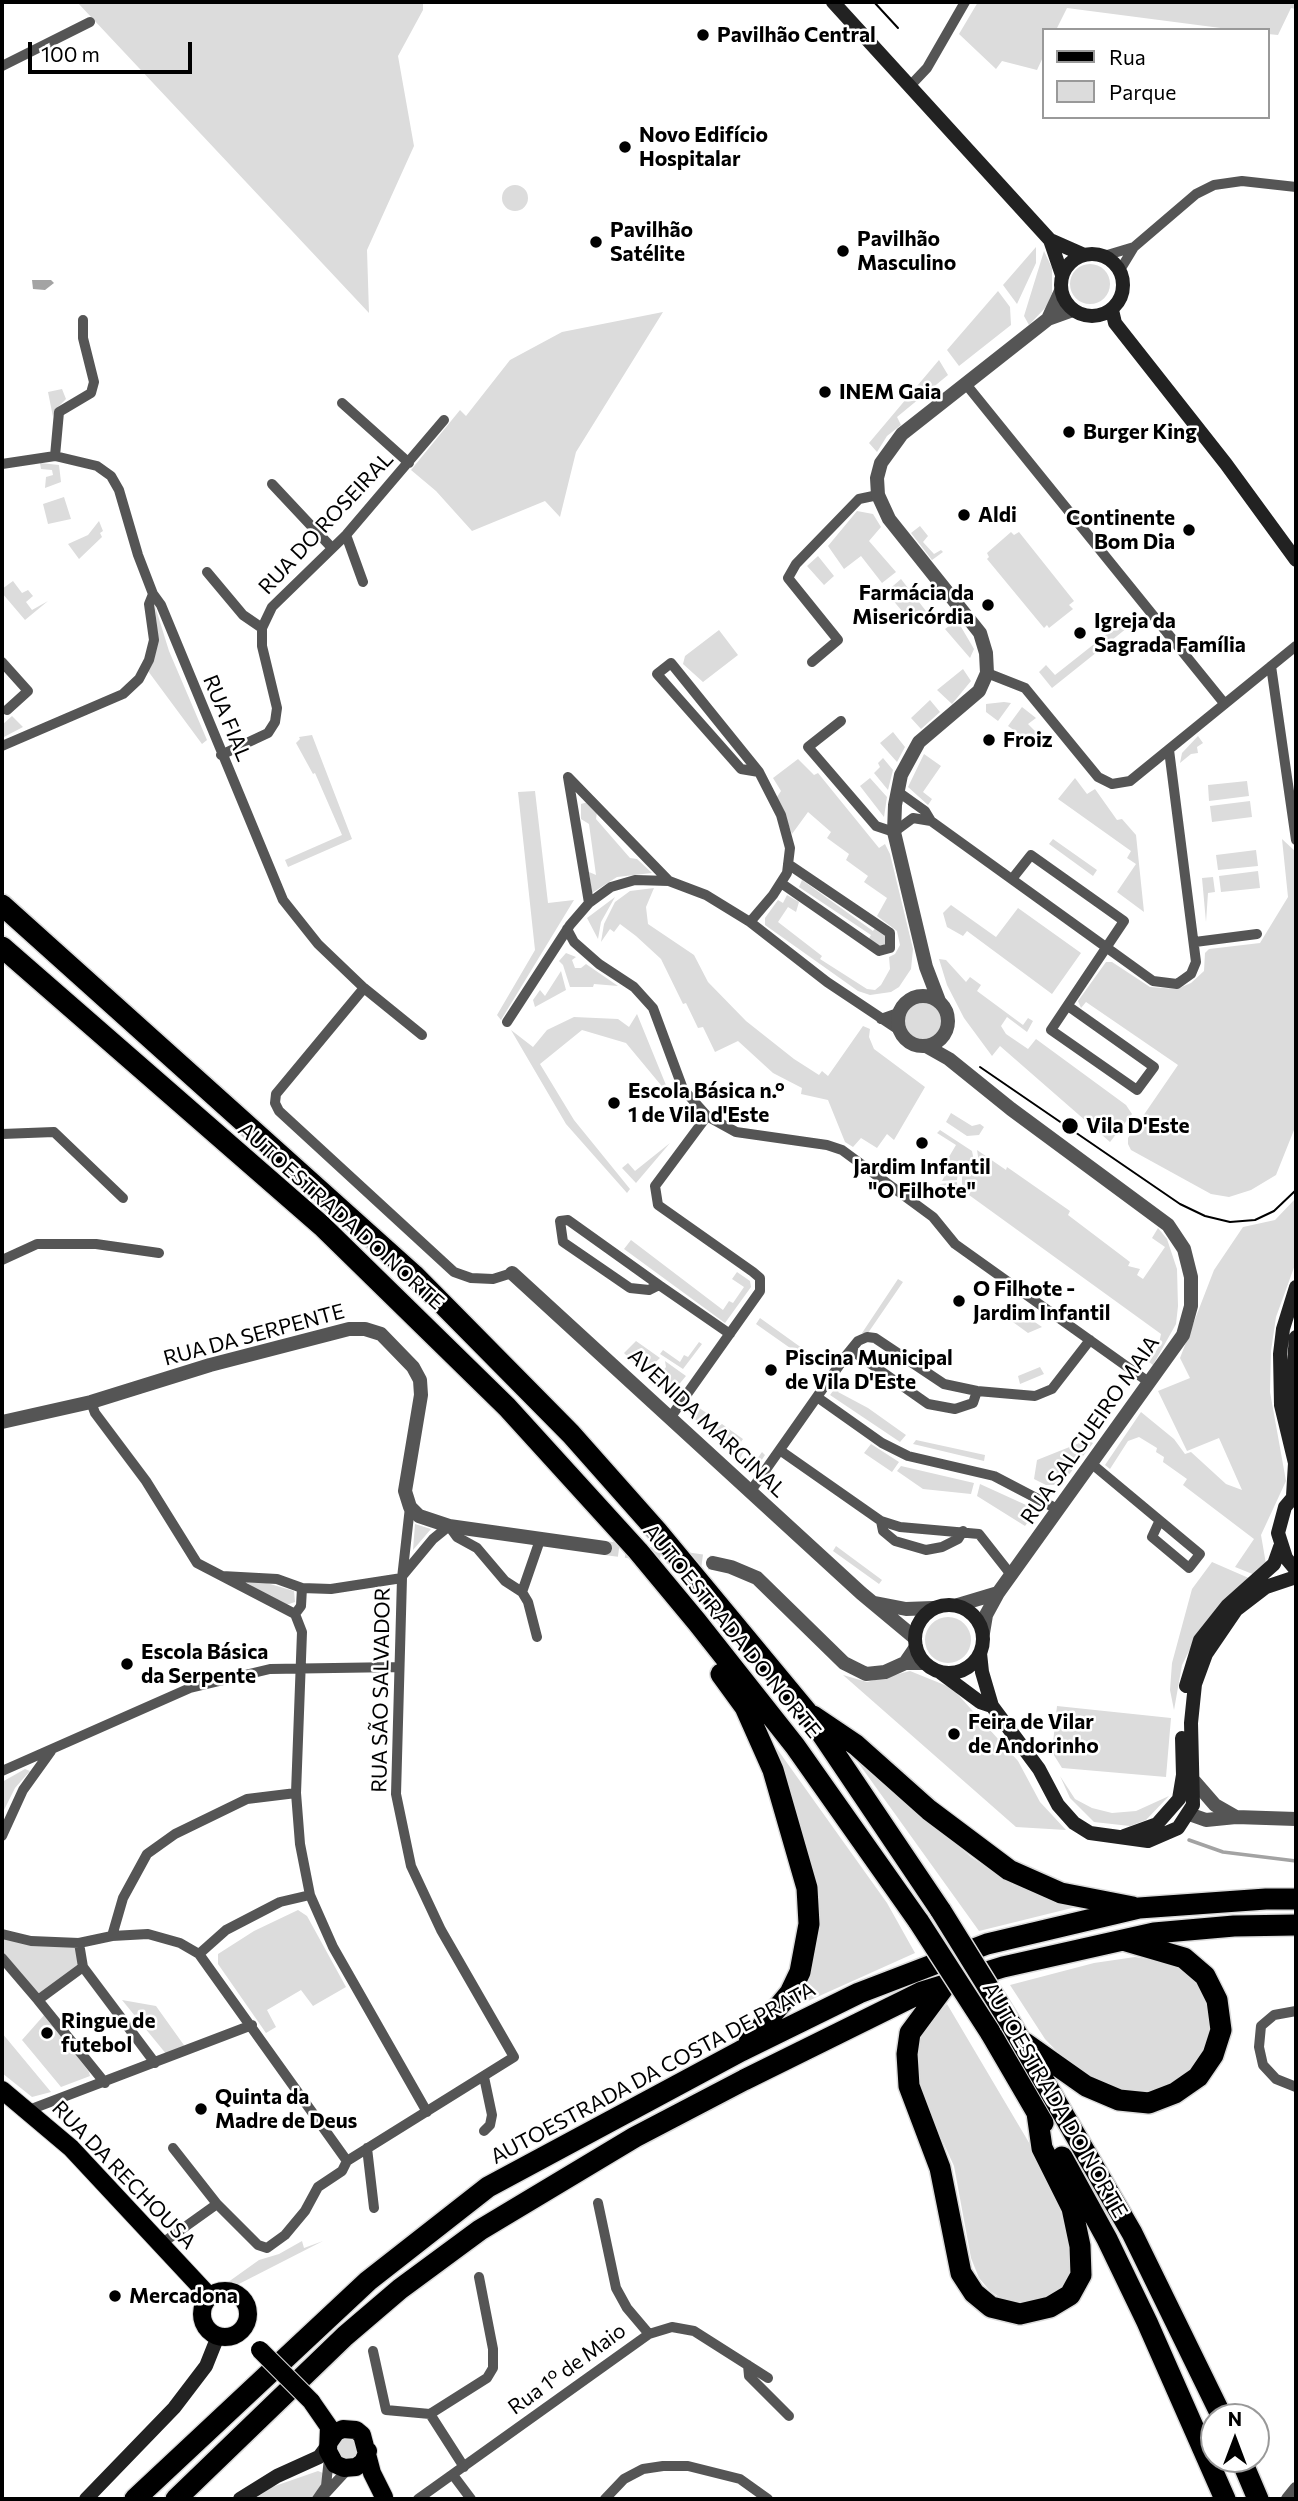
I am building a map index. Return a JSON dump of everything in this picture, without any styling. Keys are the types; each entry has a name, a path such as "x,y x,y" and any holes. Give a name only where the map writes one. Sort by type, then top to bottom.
{"highway":[{"name":"AUTOESTRADA DO NORTE","path":"2,905 345,1212 529,1391 657,1531 807,1712 941,1912 1015,2032 1132,2232 1215,2403"},
{"name":"AUTOESTRADA DO NORTE","path":"2,947 322,1226 405,1305 581,1487 697,1622 795,1746 919,1922 990,2032 1037,2113 1107,2239 1189,2413 1225,2499"},
{"path":"697,1622 708,1656 745,1707 773,1770 807,1888 809,1924 800,1972 776,2013 741,2051"},
{"path":"807,1712 856,1745 929,1810 1009,1870 1061,1893 1139,1908"},
{"name":"AUTOESTRADA DA COSTA DE PRATA","path":"135,2499 368,2281 488,2187 741,2051 859,1993 987,1944 1139,1908 1296,1899"},
{"path":"176,2499 345,2336 400,2289 480,2230 635,2137 744,2080 898,2003 1043,1957 1154,1933 1296,1925"},
{"path":"1015,2032 1086,2086 1119,2100 1150,2103 1175,2093 1198,2077 1213,2055 1220,2029 1216,2000 1205,1976 1184,1958 1125,1941"},
{"path":"944,1987 910,2033 907,2054 909,2086 940,2168 961,2273 974,2293 991,2307 1020,2314 1050,2307 1070,2295 1081,2275 1080,2246 1072,2208 1042,2148 1037,2113"},
{"path":"1247,2473 1258,2499"}],"main road":[{"path":"833,2 1050,240 1084,255 1104,256 1120,270 1124,288 1109,317"},
{"path":"1050,240 1062,275 1061,291 1073,310 1085,316 1109,317 1226,464 1296,560"},
{"path":"1062,275 1074,259 1084,255"},
{"path":"1166,1817 1179,1799 1184,1775 1181,1727 1186,1681 1200,1640 1227,1606 1275,1564 1280,1547 1280,1520 1295,1495 1294,1463 1281,1405 1280,1354 1283,1329 1296,1287"},
{"path":"1296,1337 1291,1398 1296,1423"},
{"path":"1280,1547 1296,1570"},
{"path":"992,1706 979,1702 930,1666 915,1643 918,1625 933,1608 958,1605 975,1616 983,1633 980,1653 992,1706 1039,1769 1058,1805 1074,1823 1090,1833 1140,1841 1163,1837 1178,1828 1189,1814 1195,1782 1191,1723 1195,1684 1206,1654 1237,1610 1265,1587 1296,1577"},
{"path":"930,1666 946,1673 967,1668 980,1653"},
{"path":"1179,1799 1189,1814"},
{"path":"1120,1837 1142,1831 1166,1817 1189,1814"},
{"name":"RUA DA RECHOUSA","path":"2,2090 29,2110 92,2169 210,2297"},
{"path":"224,2291 232,2292 244,2301 248,2316 242,2330 229,2337 218,2336 209,2330 202,2317 210,2297 224,2291"},
{"path":"242,2330 311,2401 347,2429 362,2435 372,2473 385,2498"},
{"path":"86,2499 174,2409 205,2366 218,2336"},
{"path":"311,2401 328,2427 336,2459 385,2498"},
{"path":"336,2459 336,2432 347,2429"},
{"path":"240,2499 277,2476 319,2457 363,2462 368,2451"},
{"path":"249,2499 270,2484 336,2459"}],"street":[{"path":"909,87 927,68 965,2"},
{"path":"2,66 90,22"},
{"path":"1120,270 1134,247 1180,206 1214,186 1242,181 1296,187"},
{"path":"1104,256 1134,247"},
{"path":"1048,319 1061,291"},
{"path":"507,1022 567,929 589,903 611,887 635,880 669,881 705,895 750,922 899,1030 909,1043 926,1046 941,1039 948,1024 947,1015 926,967 894,832 896,798 901,775 919,742 979,691 987,673 986,653 980,633 889,520 878,495 881,463 890,448 965,383 1048,319 1073,310"},
{"path":"55,456 59,412 91,393 94,382 83,338 83,320"},
{"path":"965,383 1224,703"},
{"path":"342,403 409,463"},
{"name":"RUA DO ROSEIRAL","path":"221,755 268,733 275,722 277,708 262,646 262,628 272,607 346,535 444,420"},
{"name":"RUA FIAL","path":"2,464 55,456 97,466 111,476 119,490 138,555 153,594 162,605 221,755 283,900 318,944 364,988 422,1035"},
{"path":"272,484 332,548"},
{"path":"812,662 838,640 788,578 796,564 859,499 878,495"},
{"path":"346,535 363,582"},
{"path":"207,572 243,615 262,628"},
{"path":"2,746 123,694 139,679 149,660 154,640 149,604 153,594"},
{"path":"987,673 1025,688 1098,778 1112,784 1129,781 1296,646"},
{"path":"2,662 28,691 7,710"},
{"path":"750,922 781,883 788,863 790,848 780,815 759,772 671,663 657,674 741,769 759,772"},
{"path":"1271,666 1296,840"},
{"path":"841,721 808,747 876,826 894,832"},
{"path":"896,798 925,811 931,821 1153,981 1177,984 1191,975 1196,962 1170,750"},
{"path":"589,903 568,777 669,881"},
{"path":"896,798 913,818 931,821"},
{"path":"894,832 913,818"},
{"path":"1012,879 1031,855 1124,921 1051,1030 1137,1090 1154,1067 1068,1006"},
{"path":"781,883 878,951 890,948 890,933 788,863"},
{"path":"567,929 574,942 599,964 634,986 653,1008 683,1088 707,1116 736,1132 827,1145 842,1150 933,1217 955,1244 1150,1383"},
{"path":"1195,942 1257,934"},
{"path":"899,1030 898,1013 902,1006 915,996 926,967"},
{"path":"364,988 276,1094 279,1111 454,1272 471,1278 493,1279 512,1273"},
{"path":"915,996 932,997 939,1001"},
{"path":"881,1019 898,1013"},
{"name":"RUA SALGUEIRO MAIA","path":"941,1039 949,1059"},
{"name":"RUA SALGUEIRO MAIA","path":"926,1046 949,1059 1011,1109 1168,1225 1184,1249 1191,1277 1191,1306 1182,1335 998,1593 986,1615 983,1633"},
{"path":"670,1418 760,1292 760,1278 658,1205 655,1186 707,1116"},
{"path":"2,1134 54,1132 123,1198"},
{"path":"659,1285 649,1290 629,1288 563,1242 560,1221 568,1220 730,1334"},
{"path":"2,1260 37,1244 96,1244 159,1253"},
{"name":"AVENIDA MARGINAL","path":"512,1273 875,1603 915,1643"},
{"name":"RUA DA SERPENTE","path":"2,1422 91,1402 210,1365 349,1329 365,1329 381,1334 413,1367 420,1380 421,1395 405,1491 410,1507"},
{"path":"750,1492 782,1451 851,1350 867,1337 875,1338 944,1384 977,1391 1035,1396 1052,1389 1090,1340"},
{"path":"851,1350 928,1404 955,1409 973,1403 977,1391"},
{"path":"817,1397 882,1443 908,1456 994,1476 1059,1510"},
{"path":"91,1402 95,1413 146,1481 197,1563 295,1614 302,1632 296,1793 300,1844 310,1895 333,1947 427,2112"},
{"path":"782,1451 881,1521 900,1527 979,1534 1012,1576"},
{"path":"1091,1464 1200,1554 1189,1568 1152,1537 1159,1522"},
{"path":"410,1507 419,1517 449,1526 605,1549"},
{"name":"RUA SÃO SALVADOR","path":"410,1507 402,1578 396,1794 411,1866 441,1930 514,2057 484,2077"},
{"path":"881,1521 883,1531 895,1541 926,1550 943,1547 958,1539 963,1531"},
{"path":"222,1576 277,1579 302,1588 331,1589 402,1578 418,1555 449,1526"},
{"path":"449,1526 457,1537 477,1548 505,1581 522,1592 528,1602 537,1637"},
{"path":"522,1592 540,1540"},
{"path":"713,1563 731,1566 757,1578 844,1663 866,1674 885,1672 905,1662 930,1666"},
{"path":"295,1614 301,1606 302,1588"},
{"path":"958,1605 998,1593"},
{"path":"875,1603 906,1609 933,1608"},
{"path":"905,1662 915,1643"},
{"path":"2,1771 190,1688 271,1669 398,1667"},
{"path":"2,1836 23,1790 51,1751"},
{"path":"1195,1782 1214,1805 1236,1817"},
{"path":"112,1936 124,1898 147,1854 174,1834 247,1799 296,1793"},
{"path":"1189,1814 1206,1820 1236,1817 1296,1819"},
{"path":"199,1954 226,1930 280,1902 310,1895"},
{"path":"2,1934 31,1941 79,1943 112,1936 148,1934 180,1943 199,1954 347,2161"},
{"path":"79,1943 83,1967 155,2063"},
{"path":"2,1958 105,2083"},
{"path":"38,2000 83,1967"},
{"path":"1296,2011 1274,2015 1261,2026 1263,2065 1276,2079 1296,2087"},
{"path":"29,2110 252,2025"},
{"path":"173,2148 217,2204 258,2245 267,2248 285,2235 305,2211 318,2187 342,2171 347,2161 484,2077 492,2115 490,2125 484,2131"},
{"path":"367,2148 374,2208"},
{"path":"598,2203 615,2288 627,2308 649,2334"},
{"path":"161,2244 217,2204"},
{"path":"373,2351 387,2410 430,2414 487,2378 493,2368 493,2349 479,2277"},
{"name":"Rua 1º de Maio","path":"418,2499 649,2334 672,2327 694,2331 768,2378"},
{"name":"Rua 1º de Maio","path":"748,2365 749,2376 789,2416"},
{"path":"430,2414 464,2468"},
{"path":"317,2499 326,2494 336,2459"},
{"path":"317,2499 326,2486 336,2459"},
{"path":"604,2499 624,2479 643,2469 688,2466 740,2479 768,2499"},
{"path":"453,2475 471,2499"},
{"path":"1288,2499 1296,2489"}],"green space":[{"path":"77,2 423,2 423,10 398,56 414,146 367,250 369,313"},
{"path":"978,2 1296,2 1296,9 1291,8 1278,35 1270,34 1270,28 1221,28 1067,8 1057,28 1042,28 1042,59 1037,70 1002,61 996,69 959,34"},
{"path":"515,185 524,189 528,198 524,207 515,211 506,207 502,198 506,189"},
{"path":"1036,247 1036,263 1017,304 1003,285"},
{"path":"1044,251 1052,268 1052,293 1047,306 1029,325 1024,316"},
{"path":"1090,264 1098,265 1104,270 1109,276 1109,292 1104,298 1098,303 1090,304 1082,303 1076,298 1071,292 1070,284 1071,276 1076,270 1082,265"},
{"path":"998,291 1010,307 1011,325 959,366 947,350"},
{"path":"663,312 576,452 560,517 545,501 472,531 436,491 411,470 460,410 466,416 510,360 562,332"},
{"path":"939,360 948,375 897,417 901,425 887,436 877,452 869,443"},
{"path":"62,389 66,399 55,410 53,417 48,392"},
{"path":"40,463 59,465 61,482 45,488 46,477 53,475 52,470 41,469"},
{"path":"64,497 71,519 48,524 43,504"},
{"path":"857,511 873,514 881,527 869,541 896,572 882,583 861,556 844,569 828,546"},
{"path":"99,521 102,537 79,559 68,544 88,535"},
{"path":"920,526 928,536 923,542 934,554 941,550 943,552 932,560 911,533"},
{"path":"1011,532 1014,535 1019,532 1074,601 1069,605 1073,609 1049,628 1047,625 1044,628 987,559 987,553"},
{"path":"818,556 834,576 824,585 807,566"},
{"path":"901,579 926,611 912,623 886,592"},
{"path":"13,581 22,593 28,590 33,596 26,602 32,610 48,601 25,620 2,593 2,589"},
{"path":"155,606 169,651 207,740 202,744 148,671 158,641"},
{"path":"1127,618 1132,624 1052,688 1039,672 1046,665 1055,675"},
{"path":"957,620 974,649 970,658 945,629"},
{"path":"719,630 738,655 703,682 683,664 685,656"},
{"path":"963,669 971,681 952,704 937,690"},
{"path":"930,700 940,712 921,729 911,718"},
{"path":"1011,703 998,721 986,712 986,704"},
{"path":"1022,707 1036,718 1028,724 1042,738 1036,746 1008,726"},
{"path":"12,716 23,727 2,738 2,725"},
{"path":"893,732 905,747 897,762 880,743"},
{"path":"312,735 352,839 288,867 285,860 342,835 315,773 313,774 296,743 299,737"},
{"path":"1198,736 1203,743 1197,747 1198,753 1191,754 1180,763 1182,753"},
{"path":"924,754 941,766 923,792 932,799 928,805 908,787"},
{"path":"883,758 893,770 888,790 874,773"},
{"path":"798,759 814,775 818,773 879,848 885,844 890,854 913,949 911,969 899,987 891,992 870,995 858,991 765,925 765,918 778,900 783,903 787,895 799,902 796,912 788,907 778,922 822,956 820,959 867,989 875,990 881,985 890,969 889,957 895,954 900,945 897,931 877,916 887,898 864,882 868,876 846,860 849,854 827,838 831,832 808,812 792,834 777,797 781,791 773,778"},
{"path":"870,778 887,797 884,817 860,786"},
{"path":"1075,778 1087,794 1095,789 1117,820 1122,819 1136,835 1144,912 1117,892 1136,864 1127,858 1131,851 1058,799"},
{"path":"1247,781 1249,796 1209,801 1208,785"},
{"path":"535,791 548,903 574,900 501,1020 497,1015 535,950 518,792"},
{"path":"1250,801 1252,817 1212,822 1210,806"},
{"path":"588,802 597,812 596,819 630,858 637,859 652,873 617,877 592,893 589,872 596,875 589,824 581,819 581,804"},
{"path":"1053,839 1097,870 1093,876 1049,844"},
{"path":"1282,839 1296,852 1296,1125 1276,1175 1251,1190 1229,1197 1211,1194 1131,1150 1128,1144 1128,1138 1178,1065 1086,1002 1081,1008 1078,1001 1106,962 1112,962 1150,987 1177,989 1191,983 1204,971 1205,953 1209,949 1260,943 1288,897"},
{"path":"1256,850 1258,866 1218,870 1216,855"},
{"path":"1258,871 1260,888 1221,892 1219,876"},
{"path":"1213,877 1215,892 1208,893 1206,922 1202,878"},
{"path":"802,880 873,931 875,928 888,936 889,943 882,947 868,940 871,935 799,887"},
{"path":"654,888 646,907 648,924 694,955 708,982 746,1021 794,1059 819,1075 822,1071 828,1076 863,1026 870,1029 869,1037 874,1049 925,1087 894,1140 887,1134 877,1148 861,1138 853,1147 845,1142 828,1100 801,1094 802,1088 773,1073 738,1041 715,1052 703,1027 698,1028 686,1003 683,1004 661,959 636,936 620,924 614,932 610,929 601,942 604,924 615,902 630,891"},
{"path":"615,897 601,922 598,939 587,918"},
{"path":"951,905 996,937 1018,908 1081,953 1052,994 967,931 963,936 947,927 943,913"},
{"path":"566,953 576,957 572,960 575,968 586,964 618,986 594,984 593,987 570,987 563,965 559,961"},
{"path":"939,959 946,960 966,982 970,977 981,985 977,991 1023,1025 1028,1018 1033,1021 1027,1032 1007,1017 1001,1026 1006,1034 1028,1049 1036,1039 1126,1105 1132,1114 1110,1142 1000,1046 992,1056 964,1018 947,985"},
{"path":"561,971 566,990 535,1007 533,1000 540,990 545,996"},
{"path":"923,1000 938,1006 944,1021 938,1036 923,1042 908,1036 902,1021 908,1006"},
{"path":"637,1014 668,1090 665,1090 626,1043 582,1030 540,1064 574,1120 630,1189 627,1193 566,1124 511,1030 533,1047 547,1030 574,1017 618,1019 629,1027"},
{"path":"951,1113 972,1126 980,1124 984,1127 979,1135 967,1136 946,1122"},
{"path":"940,1130 972,1151 975,1166 958,1171 957,1180 942,1181 945,1175 940,1172 956,1145 937,1133"},
{"path":"670,1143 636,1183 622,1168 628,1163 635,1171"},
{"path":"977,1150 1006,1170 1007,1167 1070,1211 1068,1215 1130,1262 1128,1266 1140,1269 1137,1275 1143,1279 1165,1247 1152,1238 1158,1228 1167,1239 1177,1269 1178,1306 1176,1324 1153,1365 1149,1362 1158,1348 1161,1334 969,1195 972,1189 962,1189 962,1174 980,1169"},
{"path":"957,1182 958,1200 938,1187 940,1184"},
{"path":"1296,1198 1296,1262 1276,1317 1271,1351 1270,1392 1286,1481 1261,1535 1266,1564 1255,1575 1235,1567 1254,1539 1183,1485 1187,1479 1163,1462 1164,1457 1156,1452 1157,1448 1139,1437 1128,1441 1110,1469 1105,1465 1141,1412 1174,1439 1185,1454 1191,1452 1226,1484 1242,1490 1219,1438 1187,1451 1158,1391 1190,1378 1180,1358 1214,1270 1243,1227 1275,1220"},
{"path":"631,1240 723,1310 729,1301 733,1303 744,1287 732,1279 737,1272 750,1281 751,1287 725,1323 624,1249"},
{"path":"898,1279 903,1282 868,1333 862,1333"},
{"path":"1013,1307 1042,1327 1028,1333 1006,1317"},
{"path":"760,1318 813,1356 810,1362 756,1324"},
{"path":"636,1341 660,1358 644,1373 624,1353"},
{"path":"699,1342 702,1344 683,1369 660,1354 663,1350 680,1362 684,1355 688,1357"},
{"path":"665,1361 686,1376 670,1395 654,1382 666,1367"},
{"path":"1040,1367 1044,1374 1020,1384 1018,1376"},
{"path":"841,1380 844,1382 838,1392 868,1408 906,1435 900,1442 830,1395"},
{"path":"692,1403 711,1416 707,1430 686,1411"},
{"path":"722,1424 743,1439 738,1446 744,1451 739,1460 710,1433"},
{"path":"916,1440 985,1455 984,1461 913,1444"},
{"path":"1087,1440 1093,1443 1061,1485 1046,1485 1034,1479 1037,1460"},
{"path":"871,1444 899,1462 892,1472 864,1453"},
{"path":"762,1452 765,1455 753,1473 743,1464 749,1454 757,1459"},
{"path":"901,1466 974,1483 971,1494 923,1489 897,1471"},
{"path":"980,1484 1037,1510 1025,1526 977,1496"},
{"path":"415,1524 431,1529 413,1550"},
{"path":"836,1546 882,1580 879,1584 833,1551"},
{"path":"1212,1562 1251,1579 1196,1637 1182,1665 1174,1710 1170,1690 1172,1663 1192,1589"},
{"path":"241,1579 260,1581 294,1591 295,1602 283,1606"},
{"path":"948,1617 964,1624 971,1640 964,1656 948,1663 932,1656 925,1640 932,1624"},
{"path":"910,1671 952,1688 1018,1761 1040,1802 1066,1830 1016,1827 843,1675 867,1682"},
{"path":"1057,1706 1171,1718 1166,1777 1062,1768 1052,1752"},
{"path":"765,1732 887,1903 915,1953 788,2010 805,1985 814,1957 818,1935 817,1910"},
{"path":"857,1761 971,1857 1013,1885 1076,1907 979,1931"},
{"path":"25,1769 30,1771 15,1788 2,1814 2,1782"},
{"path":"1060,1776 1075,1799 1092,1808 1112,1813 1136,1811 1169,1796 1146,1820 1130,1826 1094,1822 1070,1798"},
{"path":"298,1910 307,1916 346,1987 313,2006 301,1990 267,2010 276,2027 266,2033 218,1964 218,1954 254,1931"},
{"path":"2,1937 77,1945 82,1966 38,1997 2,1954"},
{"path":"1135,1957 1173,1963 1192,1977 1206,1995 1213,2022 1211,2042 1179,2085 1139,2096 1092,2080 1070,2065 1045,2039 1010,1985 1094,1963"},
{"path":"122,2000 156,2006 186,2048 167,2055"},
{"path":"947,2004 1041,2163 1066,2217 1074,2271 1062,2289 1050,2300 1028,2304 1007,2302 990,2291 979,2278 971,2258 954,2166 916,2083 912,2059 924,2027"},
{"path":"45,2014 90,2076 61,2087 22,2040"},
{"path":"2,2033 51,2092 32,2097 2,2073"},
{"path":"302,2241 304,2248 323,2241 233,2287 224,2285 259,2260 279,2254"},
{"path":"352,2436 361,2449 354,2460 341,2460 334,2445 339,2438"},
{"path":"318,2471 323,2473 324,2486 311,2499 254,2499 272,2487"}],"shaded area":[{"path":"32,280 51,280 54,283 45,290 33,289"}],"waterway":[{"path":"1189,1840 1223,1852 1296,1861"}],"tunnel":[{"path":"605,1548 713,1563"}],"tram line":[{"path":"874,2 898,28"},
{"path":"980,1067 1180,1204 1205,1216 1230,1222 1255,1220 1274,1211 1296,1190"}],"place":[{"name":"Pavilhão Central","path":"703,35"},
{"name":"Novo Edifício Hospitalar","path":"625,147"},
{"name":"Pavilhão Satélite","path":"596,242"},
{"name":"Pavilhão Masculino","path":"843,251"},
{"name":"INEM Gaia","path":"825,392"},
{"name":"Burger King","path":"1069,432"},
{"name":"Aldi","path":"964,515"},
{"name":"Continente Bom Dia","path":"1189,530"},
{"name":"Farmácia da Misericórdia","path":"988,605"},
{"name":"Igreja da Sagrada Família","path":"1080,633"},
{"name":"Froiz","path":"989,740"},
{"name":"Escola Básica n.º 1 de Vila d'Este","path":"614,1103"},
{"name":"Vila D'Este","path":"1070,1126"},
{"name":"Jardim Infantil \"O Filhote\"","path":"922,1143"},
{"name":"O Filhote - Jardim Infantil","path":"959,1301"},
{"name":"Piscina Municipal de Vila D'Este","path":"771,1370"},
{"name":"Escola Básica da Serpente","path":"127,1664"},
{"name":"Feira de Vilar de Andorinho","path":"954,1734"},
{"name":"Ringue de futebol","path":"47,2033"},
{"name":"Quinta da Madre de Deus","path":"201,2109"},
{"name":"Mercadona","path":"115,2296"}]}
